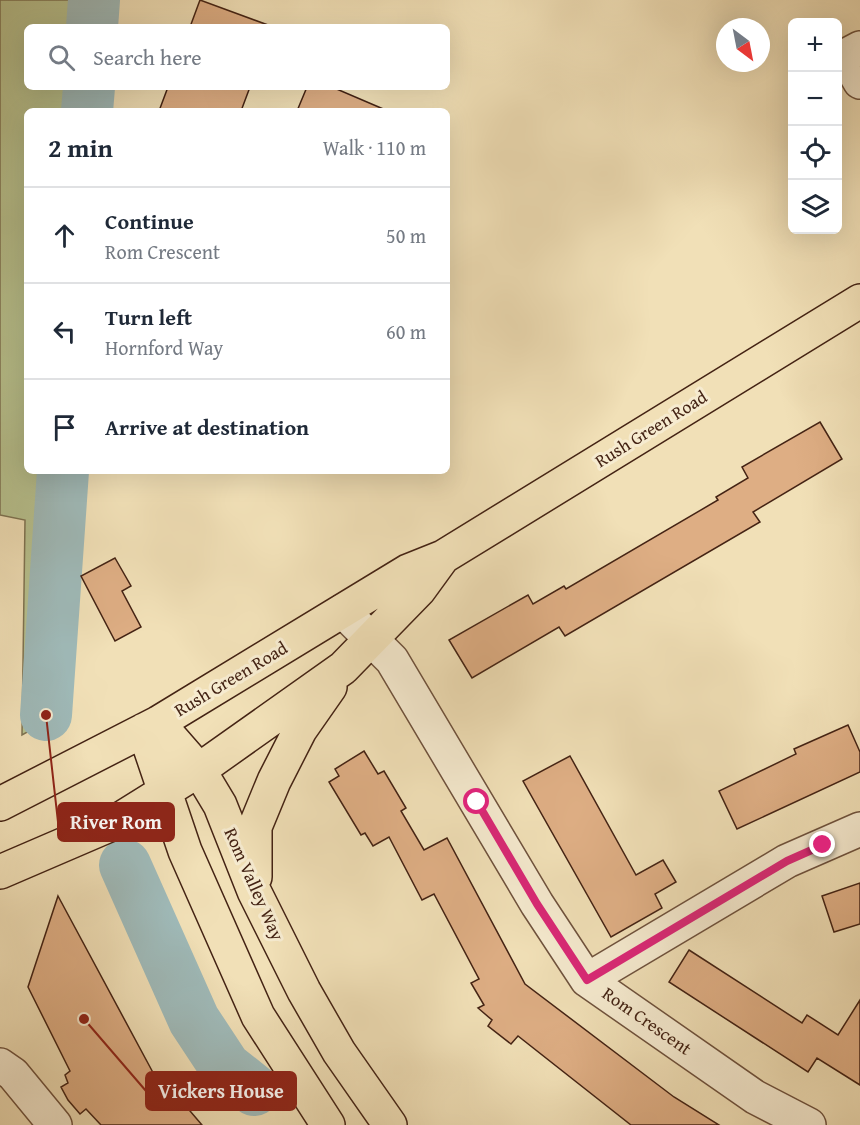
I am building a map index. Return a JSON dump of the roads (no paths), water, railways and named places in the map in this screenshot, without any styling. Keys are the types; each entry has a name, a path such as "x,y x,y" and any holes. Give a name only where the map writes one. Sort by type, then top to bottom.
{"main road":[{"name":"Rush Green Road","path":"0,804 151,727 408,571 443,557 860,301"},
{"name":"Rush Green Road","path":"254,891 255,827 300,730 343,668 419,590 443,557"},
{"name":"Rush Green Road","path":"0,872 114,823 199,770 343,668"},
{"name":"Rom Valley Way","path":"151,727 199,770 220,805 254,891 304,991 339,1052 390,1125"},
{"path":"151,727 164,793 185,851 258,1016 328,1125"},
{"path":"114,823 138,824 156,829 185,851"},
{"name":"Rom Valley Way","path":"339,1052 344,1093 341,1125"}],"street":[{"path":"860,48 845,56 860,82"},
{"name":"Rom Crescent","path":"343,611 392,660 537,904 587,980 755,1097 809,1125"},
{"path":"587,980 787,861 860,829"},
{"path":"0,1065 13,1074 55,1125"}],"waterway":[{"path":"92,24 94,0"},
{"path":"87,108 89,90"},
{"path":"46,715 63,474"},
{"path":"125,865 194,1020 225,1067 254,1090"}],"place":[{"name":"River Rom","path":"46,715"},
{"name":"Vickers House","path":"84,1019"}]}
